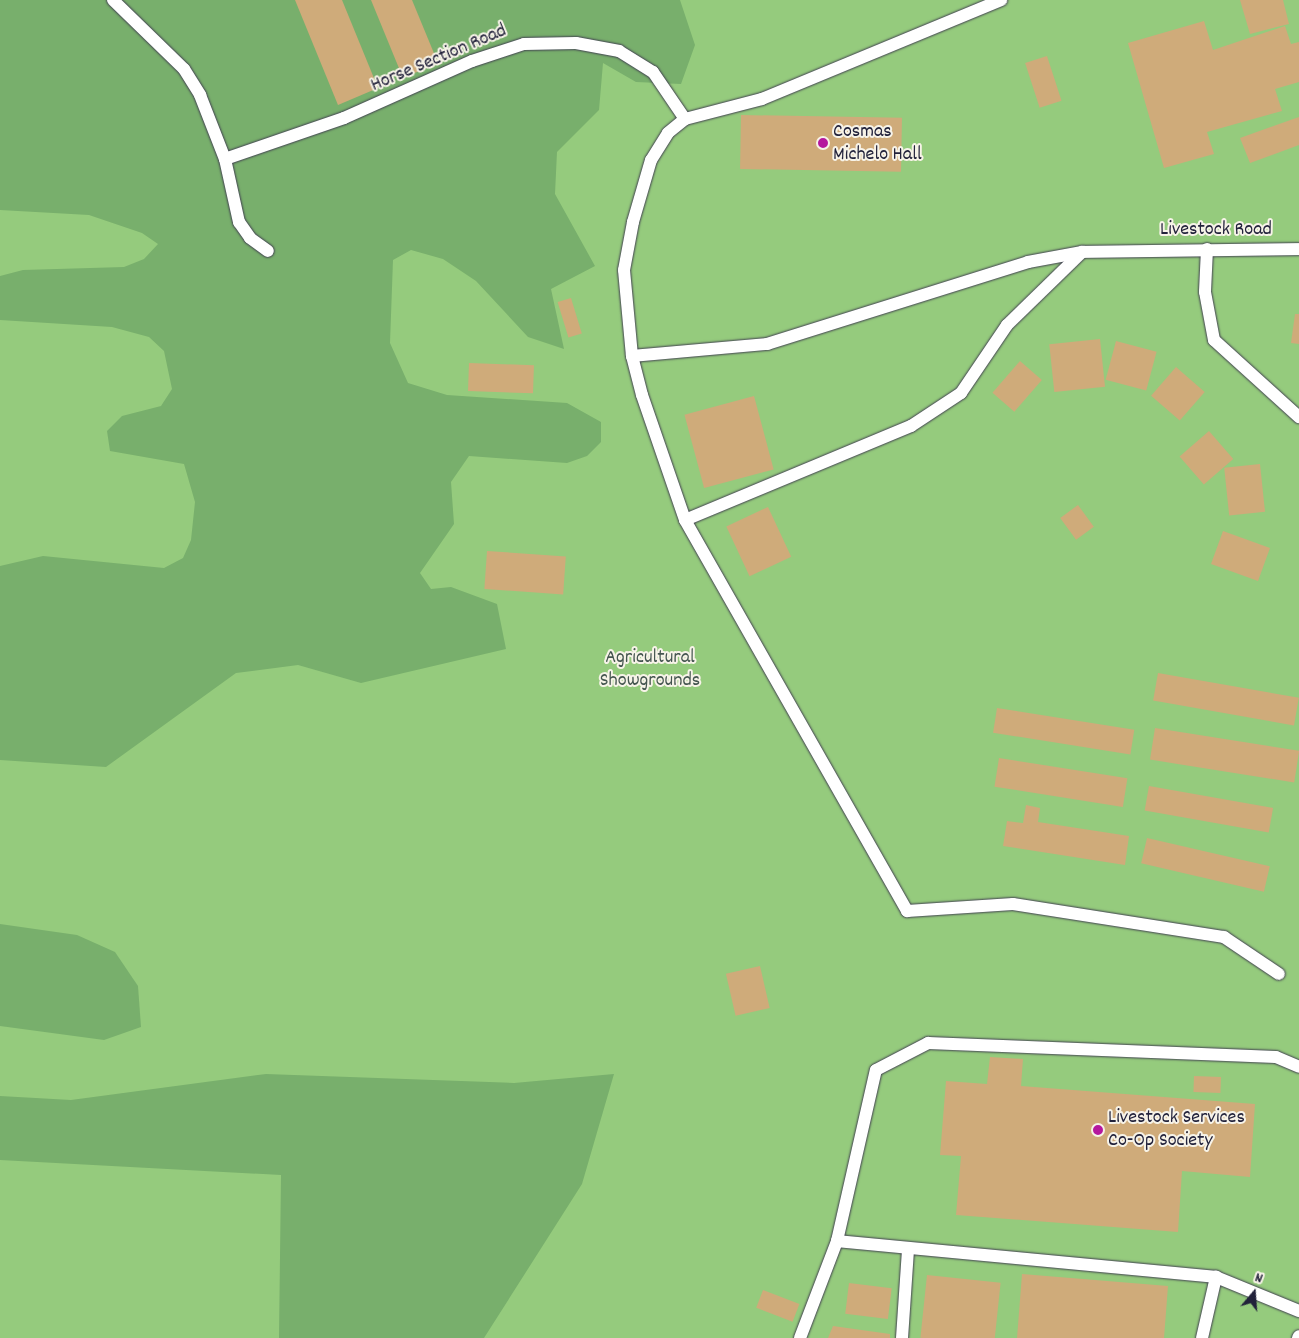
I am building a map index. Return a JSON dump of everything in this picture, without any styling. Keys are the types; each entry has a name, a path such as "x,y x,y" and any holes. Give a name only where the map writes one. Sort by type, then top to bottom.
{"lane":[{"path":"113,0 184,69 200,95 225,159 239,222 250,238 268,251"},
{"path":"1001,0 762,99 685,119 668,133 651,160 632,222 624,270 632,356 685,520 907,911 1013,904 1224,937 1279,974"},
{"name":"Horse Section Road","path":"225,159 344,118 472,61 524,44 576,43 619,51 653,72 685,119"},
{"name":"Livestock Road","path":"632,356 767,344 1028,262 1082,252 1132,248 1299,249"},
{"path":"1206,249 1205,292 1214,340 1299,417"},
{"path":"685,520 911,426 961,393 1007,325 1082,252"},
{"path":"800,1338 837,1241 876,1070 928,1043 1276,1057 1299,1067"},
{"path":"837,1241 908,1250 1100,1263 1216,1277 1299,1311"},
{"path":"902,1338 908,1250"},
{"path":"1202,1338 1216,1277"}],"green space":[{"name":"Agricultural Showgrounds","path":"0,0 1299,0 1299,1338 0,1338"},
{"path":"0,0 680,0 695,45 681,84 636,82 603,63 599,110 557,152 555,194 595,266 551,289 564,349 528,337 476,281 443,259 411,250 393,260 390,343 408,383 447,395 567,403 601,422 601,442 587,456 567,463 469,456 451,482 454,524 420,573 431,589 451,587 497,604 506,649 361,683 298,665 236,673 106,767 0,760 0,566 43,556 164,568 183,558 191,540 195,502 184,464 110,451 107,431 122,416 161,406 172,389 164,351 149,337 112,327 0,320 0,276 23,270 124,267 144,259 158,244 142,233 89,215 0,210"},
{"path":"0,924 77,935 115,952 138,986 141,1027 104,1040 0,1026"},
{"path":"266,1074 514,1083 614,1074 582,1184 484,1338 279,1338 281,1175 0,1160 0,1096 71,1100"}],"building":[{"path":"295,0 342,0 378,88 338,105"},
{"path":"371,0 412,0 438,63 403,78"},
{"path":"1240,0 1283,0 1289,24 1250,34"},
{"path":"1204,21 1213,50 1285,26 1291,44 1299,42 1299,82 1275,89 1282,111 1207,132 1214,154 1164,168 1128,43"},
{"path":"1047,56 1062,101 1040,108 1025,63"},
{"name":"Cosmas Michelo Hall","path":"741,115 902,118 901,172 740,169"},
{"path":"1299,117 1299,145 1250,163 1240,138"},
{"path":"571,298 582,333 568,337 558,302"},
{"path":"1295,314 1299,314 1299,344 1291,343"},
{"path":"1100,339 1105,387 1054,392 1049,344"},
{"path":"1116,341 1157,352 1146,391 1106,380"},
{"path":"1020,361 1042,380 1014,412 992,393"},
{"path":"469,363 534,365 533,393 468,391"},
{"path":"1176,367 1205,392 1180,421 1151,396"},
{"path":"754,396 774,469 704,488 684,415"},
{"path":"1209,431 1233,459 1204,485 1180,457"},
{"path":"1260,464 1265,512 1229,516 1224,468"},
{"path":"1078,505 1094,527 1076,540 1060,518"},
{"path":"768,507 791,557 750,576 726,526"},
{"path":"1223,531 1270,548 1258,581 1211,564"},
{"path":"487,551 566,557 563,594 484,589"},
{"path":"1158,673 1299,698 1294,725 1153,701"},
{"path":"997,708 1134,730 1130,754 993,733"},
{"path":"1155,728 1299,751 1294,782 1150,760"},
{"path":"999,758 1127,778 1123,807 994,787"},
{"path":"1149,786 1273,808 1269,832 1145,811"},
{"path":"1026,805 1040,808 1038,822 1129,836 1125,865 1003,846 1007,821 1023,823"},
{"path":"1147,838 1270,866 1264,892 1141,863"},
{"path":"760,966 770,1008 736,1016 726,974"},
{"name":"Livestock Services Co-Op Society","path":"990,1057 1023,1059 1021,1086 1255,1104 1250,1177 1182,1171 1178,1232 956,1215 961,1156 940,1155 946,1081 987,1084"},
{"path":"1194,1076 1221,1077 1220,1093 1193,1092"},
{"path":"1022,1274 1168,1286 1164,1338 1017,1338"},
{"path":"927,1275 1001,1283 995,1338 920,1338"},
{"path":"849,1283 892,1288 888,1319 845,1314"},
{"path":"763,1290 799,1304 793,1322 756,1308"},
{"path":"833,1326 890,1334 890,1338 828,1338"}],"place":[{"name":"Cosmas Michelo Hall","path":"823,143"},
{"name":"Livestock Services Co-Op Society","path":"1098,1130"}]}
